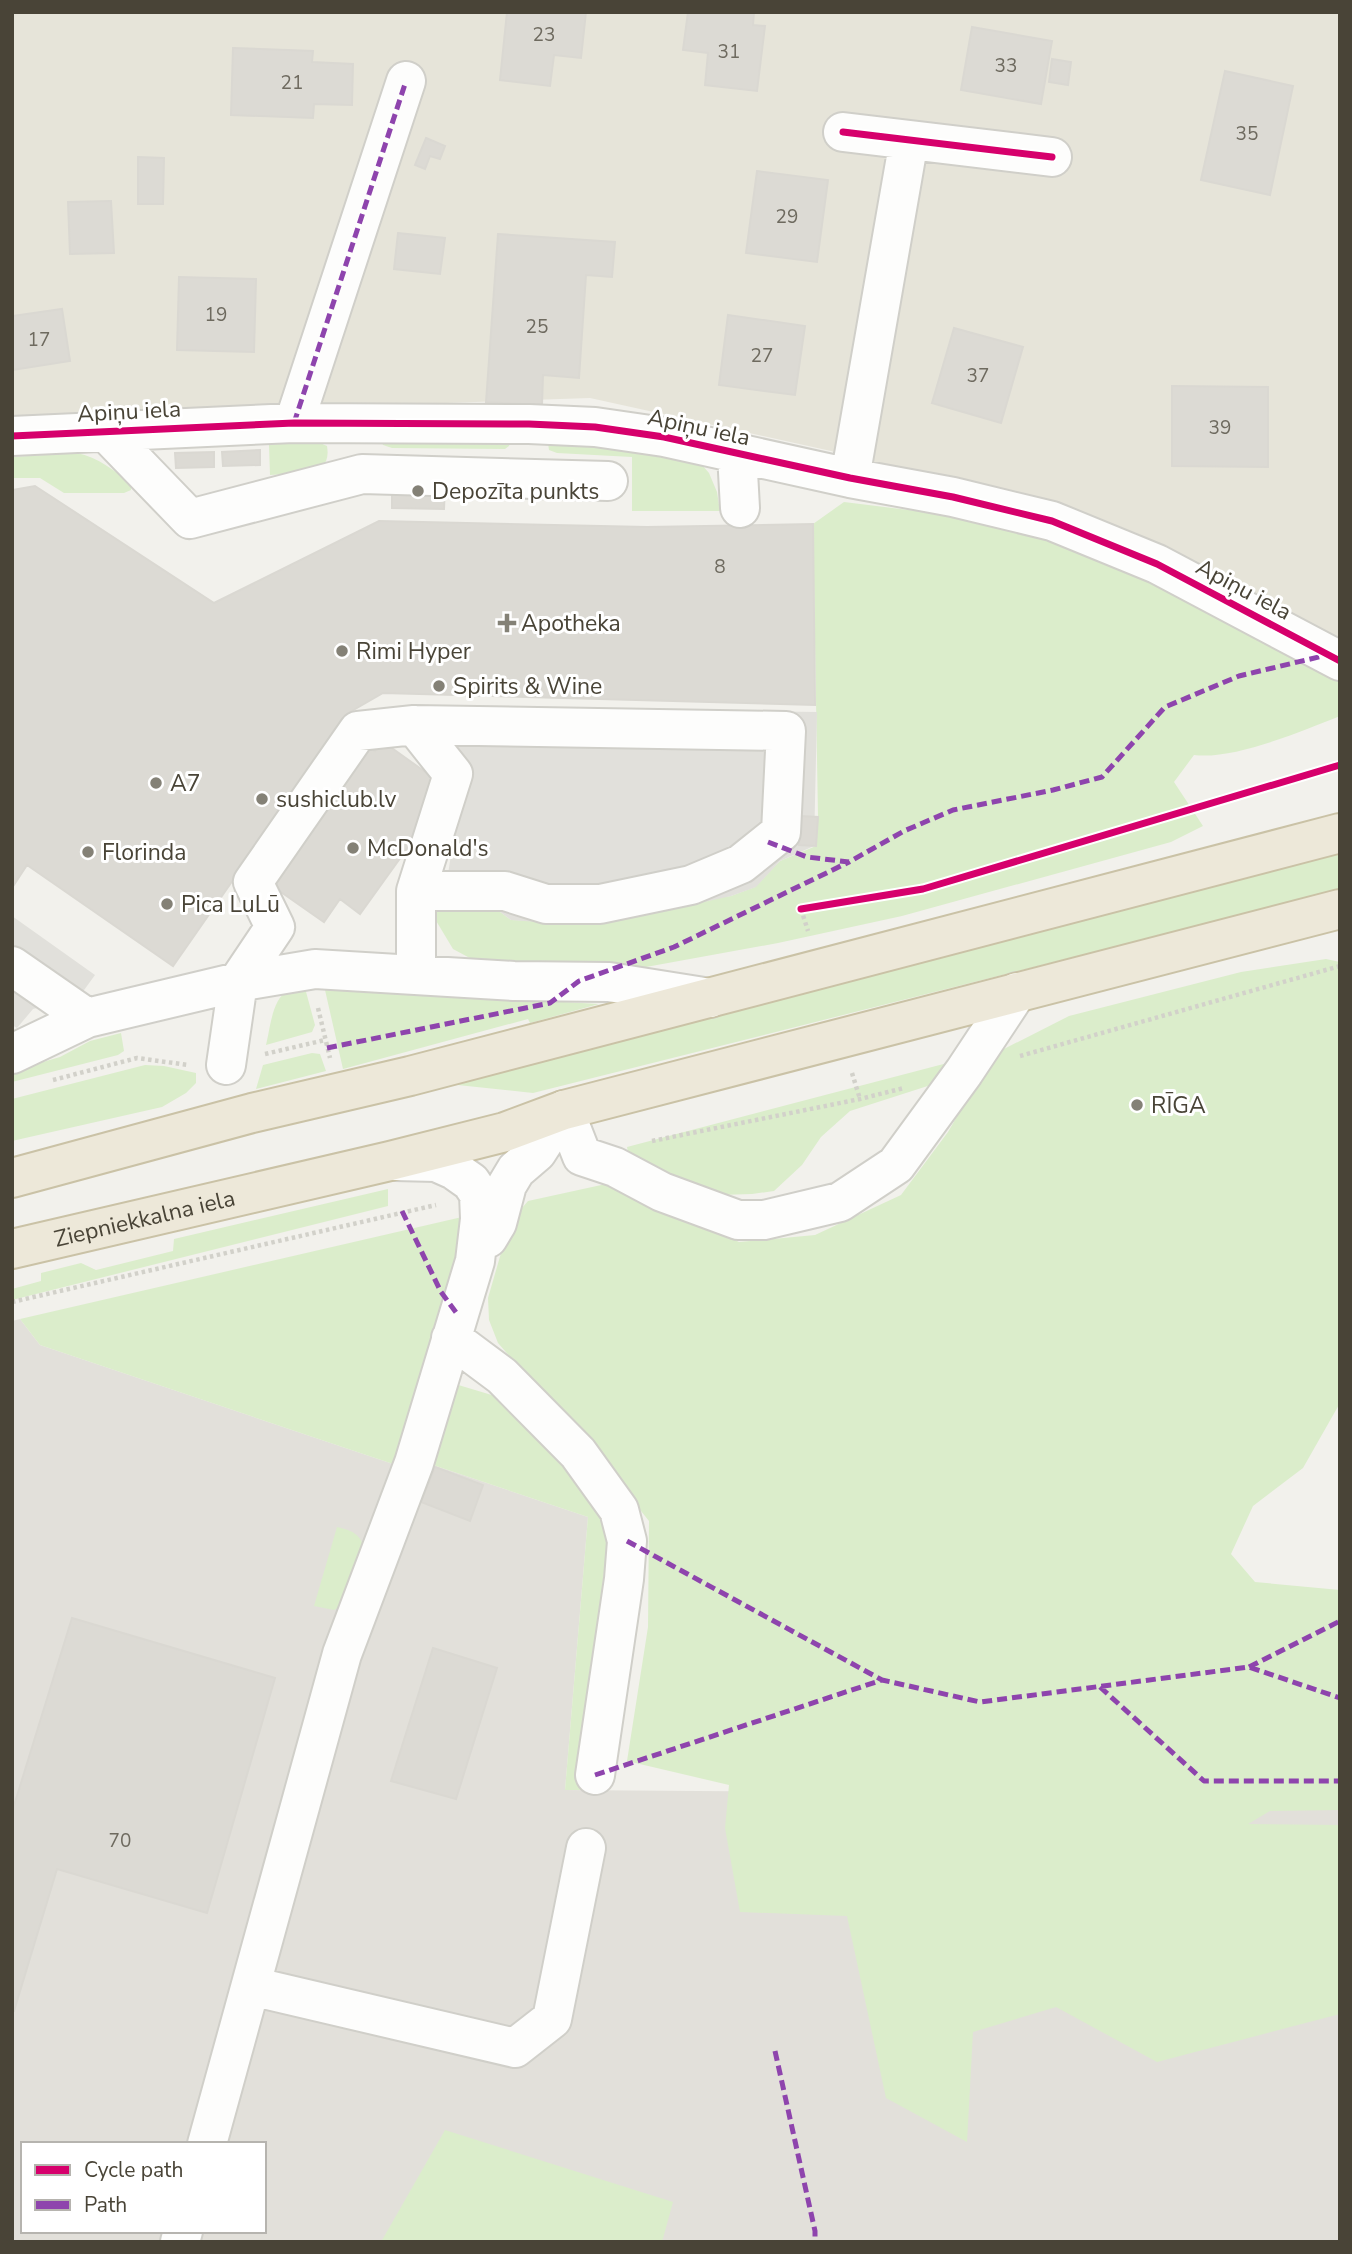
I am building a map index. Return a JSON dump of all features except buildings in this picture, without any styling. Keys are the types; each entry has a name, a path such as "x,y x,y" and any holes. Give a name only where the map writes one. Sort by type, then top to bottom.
{"highway":[{"path":"12,1178 252,1113 410,1076 1340,833"},
{"name":"Ziepniekkalna iela","path":"12,1249 505,1132 564,1110 1340,909"}],"street":[{"path":"294,423 407,81"},
{"path":"843,132 1052,157"},
{"path":"850,478 909,140"},
{"name":"Apiņu iela","path":"12,436 294,423 529,424 595,427 664,437 850,478 953,497 1052,521 1157,564 1340,662"},
{"path":"359,424 362,474"},
{"path":"529,424 531,479"},
{"path":"107,432 190,519 362,474 608,481"},
{"path":"737,454 740,508"},
{"path":"414,725 453,774 416,891 416,974"},
{"path":"226,1065 237,982 275,927 253,882 358,731 414,725 786,731 781,831 741,864 691,885 600,904 546,904 505,891 416,891"},
{"path":"12,966 87,1018"},
{"path":"12,1054 87,1018 237,982 315,969 514,981 609,982 710,998"},
{"path":"564,1110 582,1156 615,1167 662,1192 738,1220 764,1220 840,1202 896,1165 964,1072 1017,992"},
{"path":"475,1261 497,1223 516,1170 537,1152 564,1110"},
{"path":"208,2142 342,1654 414,1462 475,1261 480,1219 479,1194 471,1182 436,1162 390,1161"},
{"path":"451,1338 502,1376 578,1453 618,1510 627,1541 624,1579 595,1775"},
{"path":"250,1986 515,2048 552,2019 586,1848"}],"path":[{"path":"801,909 814,906"},
{"path":"648,1142 860,1099 1340,967"},
{"path":"50,1081 137,1058 200,1067 226,1065 325,1040"},
{"path":"12,1302 402,1211 454,1202 479,1194"}],"shaded area":[{"path":"12,12 1340,12 1340,639 1229,580 1061,505 872,466 831,451 590,398 12,418"},
{"path":"394,707 817,712 814,846 780,861 756,887 731,896 628,919 578,925 511,920 492,906 443,907 465,763"},
{"path":"12,916 95,975 79,997 33,1009 17,1028 12,1025"},
{"path":"20,1319 40,1345 393,1464 433,1465 588,1517 565,1790 1340,1796 1340,2242 12,2242 12,1321"}],"green space":[{"path":"313,440 327,446 324,465 318,470 300,474 270,475 269,445"},
{"path":"381,440 511,440 505,449 392,448 383,445"},
{"path":"548,443 649,450 696,458 709,473 717,492 720,511 632,511 632,457 557,453 549,450"},
{"path":"77,453 112,469 131,483 131,490 124,493 64,493 40,478 12,478 12,457"},
{"path":"844,502 941,514 1069,543 1340,675 1340,716 1248,749 1194,755 1174,782 1203,826 1171,842 902,916 778,943 646,967 584,975 481,964 453,949 435,919 437,910 492,906 511,920 540,921 731,896 755,887 780,861 816,846 818,817 813,524"},
{"path":"1340,854 1340,890 533,1093 448,1084"},
{"path":"1326,959 1340,962 1340,1403 1303,1468 1253,1506 1231,1554 1255,1582 1340,1590 1340,1810 1270,1811 1248,1824 1340,1825 1340,2014 1157,2062 1056,2007 973,2032 967,2142 886,2098 847,1916 740,1912 725,1828 729,1785 627,1761 648,1627 649,1521 498,1343 489,1320 488,1298 510,1222 528,1201 615,1182 739,1242 815,1235 901,1195 948,1132 1000,1051 1069,1016 1241,972"},
{"path":"305,988 315,1025 312,1032 266,1045 278,1000 290,990"},
{"path":"325,990 599,1004 530,1023 528,1019 343,1069"},
{"path":"121,1033 124,1051 118,1055 12,1082 12,1071 60,1057 90,1041"},
{"path":"312,1053 320,1054 326,1071 256,1089 263,1065"},
{"path":"955,1061 937,1083 850,1111 821,1137 802,1165 774,1191 720,1195 629,1158 627,1147"},
{"path":"145,1065 196,1073 196,1083 186,1093 162,1107 12,1141 12,1099"},
{"path":"388,1189 388,1206 12,1300 12,1289 41,1281 41,1273 81,1263 96,1270 173,1251 174,1239"},
{"path":"462,1217 459,1249 393,1464 40,1345 20,1319"},
{"path":"455,1384 495,1396 551,1435 609,1529 581,1772 587,1790 565,1790 588,1517 433,1465"},
{"path":"337,1527 356,1534 366,1551 343,1605 334,1610 314,1606"},
{"path":"445,2130 673,2202 662,2242 381,2242"}],"marked path":[{"path":"294,423 406,81"},
{"path":"768,842 807,857 849,862 904,831 953,810 1102,777 1165,707 1239,676 1327,655"},
{"path":"327,1048 550,1003 579,981 674,947 849,862"},
{"path":"402,1211 441,1292 458,1315"},
{"path":"627,1541 882,1680"},
{"path":"1249,1667 1340,1621"},
{"path":"595,1775 882,1680 980,1702 1249,1667 1340,1698"},
{"path":"1100,1687 1204,1781 1340,1781"},
{"path":"775,2051 815,2231 815,2242"}],"cycle path":[{"path":"843,132 1052,157"},
{"path":"12,436 294,423 529,424 595,427 664,437 850,478 953,497 1052,521 1157,564 1340,661"},
{"path":"801,909 923,889 1340,765"}],"place":[{"name":"Depozīta punkts","path":"418,491"},
{"name":"Apotheka","path":"507,623"},
{"name":"Rimi Hyper","path":"342,651"},
{"name":"Spirits & Wine","path":"439,686"},
{"name":"A7","path":"156,783"},
{"name":"sushiclub.lv","path":"262,799"},
{"name":"McDonald's","path":"353,848"},
{"name":"Florinda","path":"88,852"},
{"name":"Pica LuLū","path":"167,904"},
{"name":"RĪGA","path":"1137,1105"}]}
